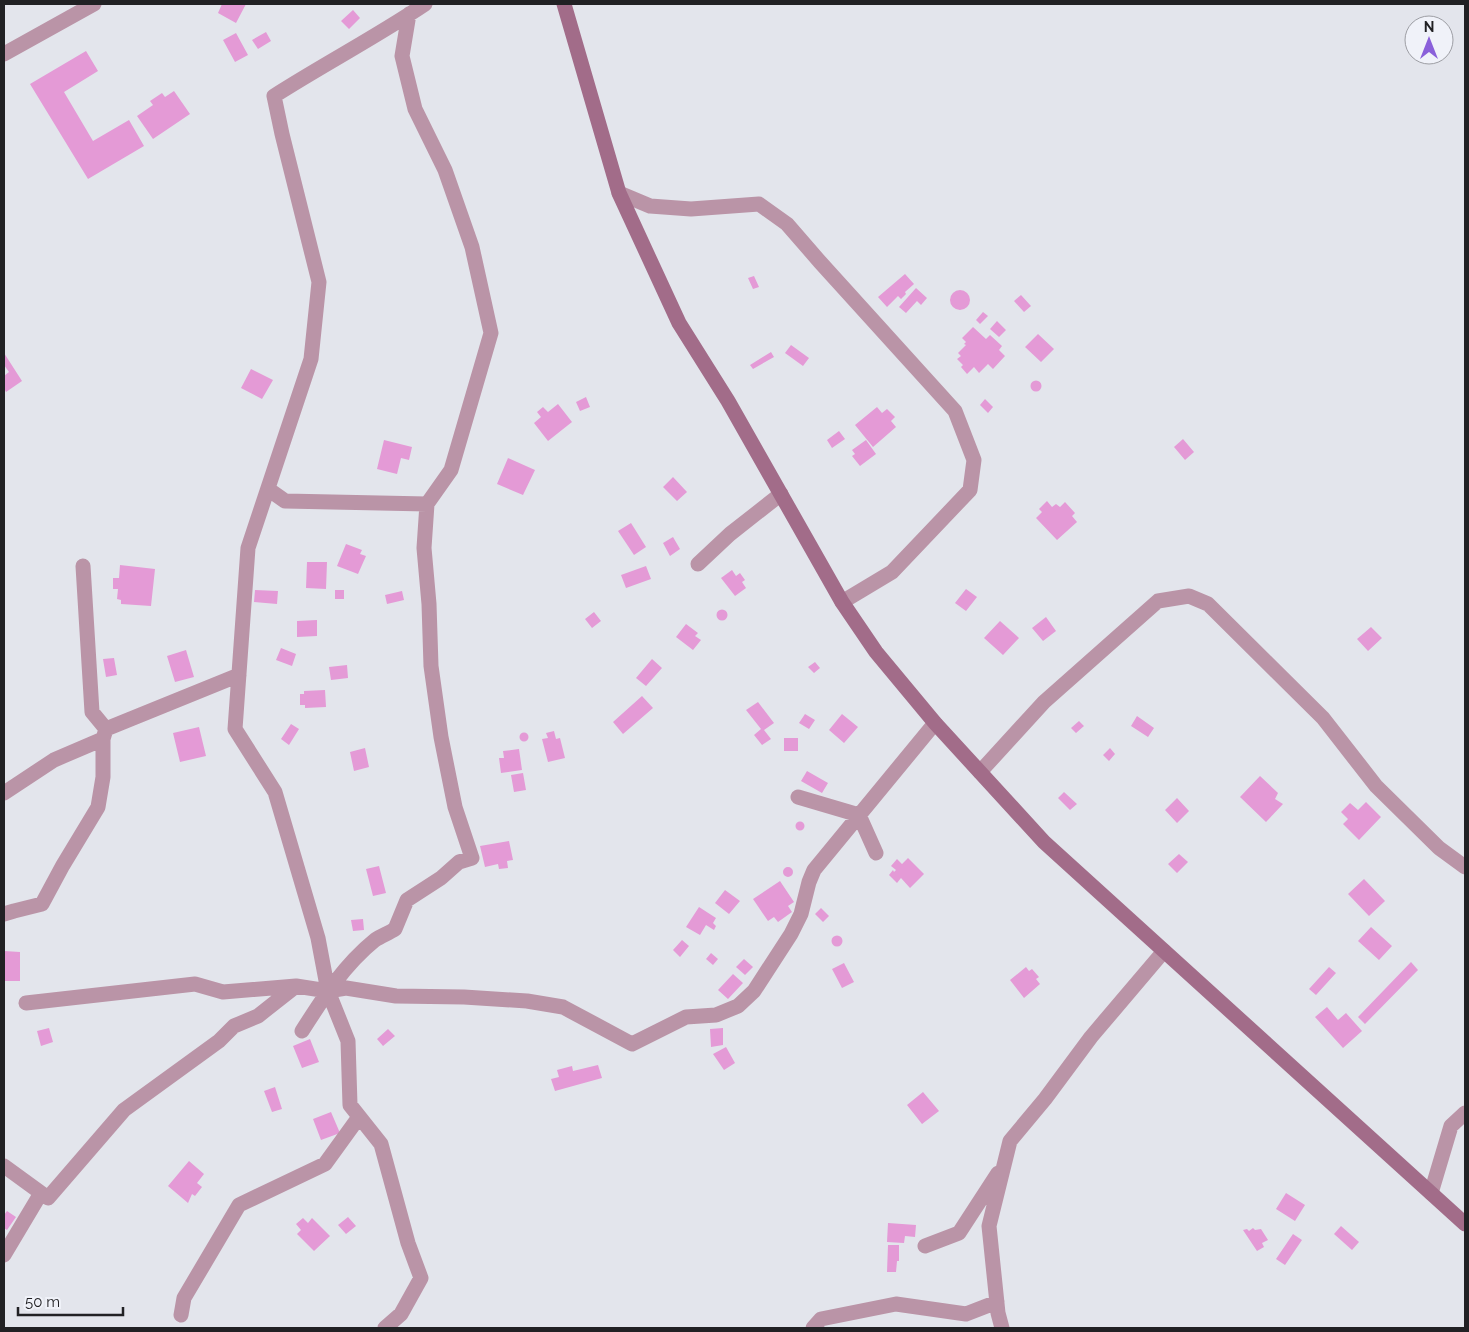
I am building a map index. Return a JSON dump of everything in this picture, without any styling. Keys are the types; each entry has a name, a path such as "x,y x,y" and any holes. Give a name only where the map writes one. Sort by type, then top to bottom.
{"street":[{"path":"4,54 94,4"},
{"path":"385,1328 401,1314 421,1278 408,1243 381,1144 350,1105 348,1042 328,991 318,938 276,792 235,729 248,548 310,358 319,282 274,96 425,4"},
{"path":"564,4 619,193 679,323 728,401 842,602 876,652 935,723 1044,842 1465,1224"},
{"path":"302,1031 328,991 349,964 376,939 396,929 407,900 441,878 459,862 472,858 455,807 430,666 429,604 424,548 427,504 452,470 491,333 472,247 445,170 415,109 402,56 409,14"},
{"path":"619,193 650,206 690,209 758,204 787,224 955,411 974,460 970,490 892,572 842,602"},
{"path":"268,489 284,501 427,504"},
{"path":"698,564 730,534 781,494"},
{"path":"4,914 42,904 98,807 104,777 105,734 92,712 83,566"},
{"path":"980,772 1044,702 1158,602 1189,596 1208,604 1323,718 1376,786 1439,848 1465,866"},
{"path":"4,793 54,760 105,734 239,675"},
{"path":"26,1003 195,984 222,992 296,986 328,991 346,988 396,996 527,1000 563,1007 632,1044 686,1017 716,1014 738,1006 754,991 791,934 801,914 814,870 935,723"},
{"path":"798,797 859,815 876,853"},
{"path":"1002,1328 997,1302 989,1226 1010,1141 1045,1098 1090,1037 1164,952"},
{"path":"4,1166 48,1198 124,1110 219,1041 234,1026 258,1016 296,986"},
{"path":"1431,1193 1451,1126 1465,1113"},
{"path":"182,1315 184,1298 239,1205 325,1164 359,1117"},
{"path":"925,1246 959,1234 1005,1162"},
{"path":"4,1255 41,1193"},
{"path":"813,1328 821,1319 896,1304 966,1314 997,1302"}],"building":[{"path":"222,4 246,4 236,23 218,13"},
{"path":"353,10 360,18 349,29 341,21"},
{"path":"266,32 271,41 258,49 252,40"},
{"path":"236,33 248,55 235,62 223,40"},
{"path":"86,51 98,71 64,92 93,141 129,120 144,146 88,179 30,84"},
{"path":"174,91 190,114 153,139 137,116 153,105 150,101 162,93 165,97"},
{"path":"905,274 914,284 905,292 906,294 901,299 898,296 887,307 878,297"},
{"path":"754,276 759,287 753,289 748,278"},
{"path":"916,288 927,298 921,305 917,301 906,313 899,307"},
{"path":"960,290 967,293 970,300 967,307 960,310 953,307 950,300 953,293"},
{"path":"1021,295 1031,306 1024,312 1014,301"},
{"path":"983,312 988,316 980,324 976,320"},
{"path":"997,321 1006,330 999,337 990,329"},
{"path":"973,327 986,339 990,335 1002,346 999,350 1005,356 993,369 988,364 979,373 974,367 967,374 961,367 963,365 957,359 961,356 958,353 966,345 962,338"},
{"path":"1038,334 1054,349 1041,362 1025,347"},
{"path":"791,345 809,358 803,366 785,353"},
{"path":"771,352 774,357 753,369 750,365"},
{"path":"4,353 22,381 6,392 4,376 9,372 4,365"},
{"path":"251,369 273,380 262,399 241,388"},
{"path":"1036,380 1042,386 1036,392 1030,386"},
{"path":"586,397 590,407 580,411 576,402"},
{"path":"985,399 993,407 988,413 980,405"},
{"path":"558,404 572,422 548,441 534,423 541,417 537,412 543,407 548,412"},
{"path":"877,407 882,413 887,409 895,417 891,421 896,427 873,447 855,425"},
{"path":"839,431 845,439 832,448 827,440"},
{"path":"1183,439 1194,452 1185,460 1174,447"},
{"path":"384,440 412,447 409,460 401,458 397,474 377,469"},
{"path":"866,440 876,454 860,466 852,456 855,454 852,450"},
{"path":"508,458 535,470 523,495 497,484"},
{"path":"673,477 687,492 677,501 663,487"},
{"path":"1047,501 1052,507 1056,504 1060,507 1065,502 1075,513 1072,516 1077,522 1057,540 1036,518 1042,512 1039,509"},
{"path":"631,523 646,547 634,555 618,531"},
{"path":"673,537 680,549 670,556 663,543"},
{"path":"346,544 362,550 360,554 366,556 358,574 337,566"},
{"path":"307,562 327,562 326,589 306,588"},
{"path":"120,565 155,569 151,606 121,604 121,600 117,599 118,589 113,589 113,578 119,578"},
{"path":"646,566 651,579 626,588 621,575"},
{"path":"732,570 736,576 740,573 745,580 742,582 746,588 735,596 721,578"},
{"path":"966,589 977,597 966,611 955,603"},
{"path":"255,590 278,591 277,604 254,602"},
{"path":"335,590 344,590 344,599 335,599"},
{"path":"402,591 404,600 387,604 385,595"},
{"path":"722,609 728,615 722,621 716,615"},
{"path":"594,612 601,621 592,628 585,619"},
{"path":"1046,617 1056,631 1043,641 1032,628"},
{"path":"317,620 317,636 297,637 297,621"},
{"path":"1000,621 1019,638 1003,655 984,638"},
{"path":"686,624 698,633 695,636 701,640 693,650 676,637"},
{"path":"1371,627 1382,638 1368,651 1357,639"},
{"path":"281,648 296,654 292,666 276,660"},
{"path":"186,650 194,677 175,682 167,656"},
{"path":"114,658 117,675 106,677 103,659"},
{"path":"652,659 662,668 646,686 636,678"},
{"path":"815,662 820,668 814,673 808,667"},
{"path":"347,665 348,678 331,680 329,667"},
{"path":"325,690 326,707 305,708 305,705 300,705 300,694 304,694 304,691"},
{"path":"642,696 653,708 623,734 613,722"},
{"path":"758,702 774,723 764,730 771,739 762,745 754,735 761,729 746,710"},
{"path":"805,714 815,720 809,729 799,723"},
{"path":"842,714 858,727 844,743 829,730"},
{"path":"1137,716 1154,728 1148,737 1131,726"},
{"path":"1079,721 1084,726 1076,733 1071,728"},
{"path":"291,724 299,729 289,745 281,739"},
{"path":"199,727 206,756 180,762 173,733"},
{"path":"554,731 556,739 560,738 565,758 548,762 542,739 548,738 546,733"},
{"path":"524,732 529,737 524,742 519,737"},
{"path":"784,738 798,738 798,751 784,751"},
{"path":"365,748 369,767 354,771 350,752"},
{"path":"1110,748 1115,754 1109,761 1103,755"},
{"path":"519,749 522,770 501,773 499,758 504,758 503,751"},
{"path":"807,771 828,783 822,793 801,781"},
{"path":"523,773 526,790 514,792 511,775"},
{"path":"1260,776 1278,793 1275,799 1283,804 1266,822 1240,797"},
{"path":"1064,792 1077,804 1070,810 1058,798"},
{"path":"1177,798 1189,811 1177,823 1165,810"},
{"path":"1366,802 1381,817 1359,840 1343,824 1348,819 1341,812 1350,803 1358,810"},
{"path":"800,821 805,826 800,831 795,826"},
{"path":"509,841 513,860 507,861 508,868 499,869 498,864 485,867 480,846"},
{"path":"1179,854 1188,862 1177,873 1168,864"},
{"path":"908,858 924,874 910,888 901,878 897,883 889,875 893,870 894,872 896,870 891,866 897,859 902,864"},
{"path":"379,866 386,893 373,896 366,869"},
{"path":"788,867 793,872 788,877 783,872"},
{"path":"1364,879 1385,901 1369,916 1348,894"},
{"path":"780,881 794,902 788,906 792,912 778,922 774,917 768,921 753,899"},
{"path":"725,890 740,901 729,914 715,903"},
{"path":"699,907 716,918 713,923 716,926 714,930 706,925 700,935 686,927"},
{"path":"821,908 829,916 823,922 815,914"},
{"path":"363,919 364,930 353,931 351,920"},
{"path":"1371,927 1392,946 1379,960 1358,941"},
{"path":"835,936 839,936 842,941 841,945 835,946 832,943 832,939"},
{"path":"682,940 689,946 680,957 673,950"},
{"path":"4,951 20,952 20,981 4,981"},
{"path":"711,953 718,959 713,965 706,959"},
{"path":"744,959 753,967 745,975 736,967"},
{"path":"1411,962 1418,970 1365,1024 1358,1017"},
{"path":"844,963 854,982 842,988 832,969"},
{"path":"1026,967 1029,971 1032,969 1039,977 1036,979 1040,984 1024,998 1010,980"},
{"path":"1329,967 1336,973 1316,995 1309,989"},
{"path":"733,974 743,983 728,999 718,990"},
{"path":"1327,1007 1338,1020 1346,1013 1362,1031 1343,1048 1315,1017"},
{"path":"49,1028 53,1042 41,1046 37,1031"},
{"path":"723,1028 723,1045 711,1047 710,1029"},
{"path":"388,1029 395,1036 383,1046 377,1039"},
{"path":"310,1039 319,1062 302,1068 293,1046"},
{"path":"726,1047 735,1063 724,1070 713,1054"},
{"path":"598,1065 602,1078 555,1091 551,1079 559,1077 557,1070 572,1066 573,1071"},
{"path":"275,1087 282,1109 272,1112 264,1091"},
{"path":"923,1092 939,1111 922,1124 907,1105"},
{"path":"331,1112 340,1133 321,1140 313,1119"},
{"path":"189,1161 204,1174 197,1183 202,1187 195,1196 192,1194 188,1203 168,1186"},
{"path":"1286,1193 1305,1205 1295,1221 1276,1209"},
{"path":"7,1211 16,1217 7,1230 4,1228 4,1215"},
{"path":"348,1217 356,1226 346,1234 338,1225"},
{"path":"303,1218 308,1223 312,1218 330,1236 314,1251 297,1234 301,1230 296,1224"},
{"path":"888,1223 916,1225 915,1237 905,1236 904,1243 887,1242"},
{"path":"1341,1226 1359,1242 1352,1250 1334,1234"},
{"path":"1253,1228 1255,1230 1261,1229 1268,1240 1262,1243 1264,1247 1257,1251 1243,1230 1247,1229 1249,1231"},
{"path":"1293,1234 1302,1240 1285,1265 1276,1259"},
{"path":"888,1245 899,1245 899,1261 897,1261 896,1272 887,1272"}]}
